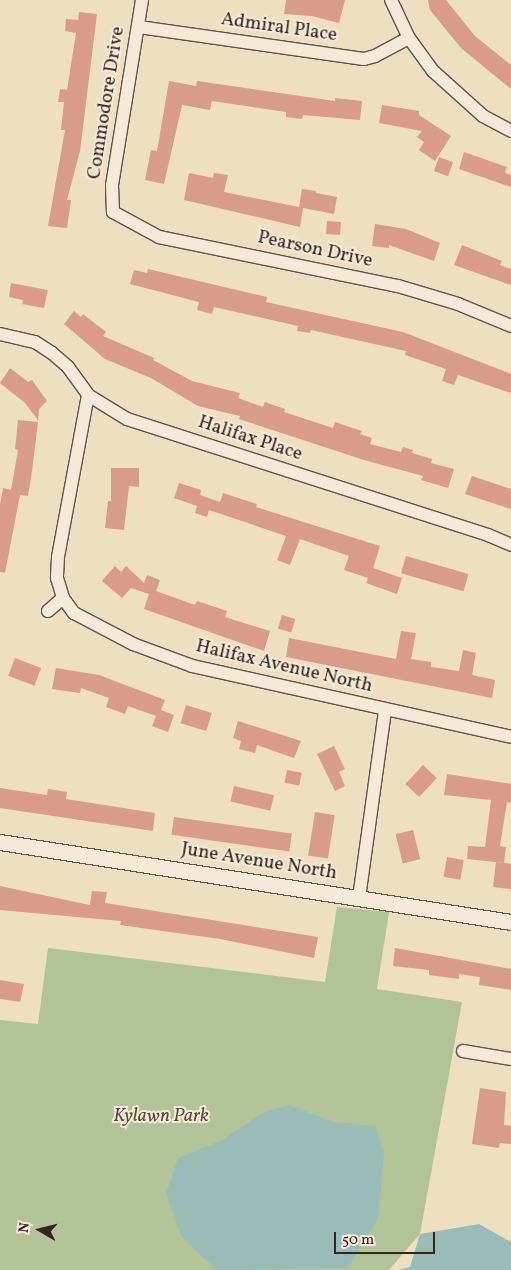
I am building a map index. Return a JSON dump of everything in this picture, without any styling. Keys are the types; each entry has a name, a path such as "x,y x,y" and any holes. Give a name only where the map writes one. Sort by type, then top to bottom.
{"street":[{"name":"Commodore Drive","path":"113,212 112,185 142,0"},
{"path":"391,0 409,38 434,71 483,116 511,131"},
{"name":"Admiral Place","path":"139,27 364,58 375,56 409,38"},
{"name":"Pearson Drive","path":"113,212 159,237 398,286 458,304 511,326"},
{"name":"Halifax Place","path":"0,334 35,342 52,353 68,367 88,395 126,419 488,534 511,545"},
{"name":"Halifax Avenue North","path":"88,395 58,557 57,578 63,598 74,613 132,644 192,666 511,737"},
{"path":"48,611 63,598"},
{"path":"359,898 385,710"},
{"name":"June Avenue North","path":"0,842 511,922"},
{"path":"463,1052 511,1058"}],"green space":[{"name":"Kylawn Park","path":"337,907 389,912 377,989 462,1002 420,1234 389,1270 0,1270 0,1020 38,1024 48,948 325,982"}],"water":[{"path":"290,1105 333,1122 376,1126 384,1155 378,1219 348,1268 217,1270 182,1238 166,1194 178,1158 222,1140 264,1112"},
{"path":"479,1224 511,1242 511,1270 398,1270 410,1267 420,1234"}],"building":[{"path":"286,0 345,0 339,23 312,16 284,14"},
{"path":"428,0 446,0 475,36 511,65 511,89 461,48 430,10"},
{"path":"79,12 97,14 80,151 67,200 71,200 67,228 48,226 65,130 61,130 64,102 58,102 60,89 67,90 76,33 65,31 66,19 78,20"},
{"path":"169,81 196,86 197,81 335,101 335,98 362,101 360,120 303,115 302,119 286,117 286,112 212,101 210,110 182,105 164,184 145,180 151,150 157,151"},
{"path":"382,105 419,111 419,115 451,136 435,161 419,150 424,142 417,137 422,131 379,123"},
{"path":"464,152 507,167 505,173 511,175 511,187 459,169"},
{"path":"439,157 453,162 448,176 434,171"},
{"path":"189,173 213,178 214,173 228,175 224,192 299,207 302,189 316,191 316,193 337,197 334,214 303,208 300,227 184,200"},
{"path":"327,221 341,222 340,235 326,234"},
{"path":"375,224 406,229 440,243 434,261 389,245 389,248 372,246"},
{"path":"462,245 502,261 500,265 511,269 511,285 454,265"},
{"path":"148,269 267,297 266,302 403,332 511,374 511,393 458,375 454,385 442,381 446,369 405,355 406,351 311,330 310,333 297,331 298,326 214,307 212,314 197,310 199,302 130,284 134,270 147,273"},
{"path":"11,283 48,290 44,308 22,304 23,300 9,297"},
{"path":"74,311 81,317 83,314 106,332 103,336 154,358 153,360 192,381 240,393 238,398 263,407 265,402 285,409 284,412 333,428 335,422 362,431 360,434 372,438 370,444 401,452 403,447 413,450 412,453 432,459 431,463 454,469 448,488 421,480 423,476 364,460 239,419 240,416 198,406 151,378 105,359 64,324"},
{"path":"10,368 28,382 32,380 47,401 39,409 38,420 24,402 0,383"},
{"path":"18,420 38,422 28,496 20,495 5,573 0,572 0,505 3,488 11,490 18,450 15,449"},
{"path":"111,468 139,468 139,487 129,486 124,530 105,528 108,501 111,501"},
{"path":"472,476 511,489 511,509 465,494"},
{"path":"179,483 201,490 200,495 220,502 223,493 257,504 256,507 380,546 373,568 402,578 397,594 366,583 368,578 344,570 349,556 300,539 290,565 277,560 286,536 209,510 207,517 195,513 197,506 174,498"},
{"path":"406,556 468,574 464,591 401,573"},
{"path":"115,566 121,572 126,566 144,583 147,575 160,580 156,591 195,605 197,601 227,611 225,617 270,631 264,651 144,609 149,594 131,588 122,598 102,581"},
{"path":"282,615 295,619 291,632 278,628"},
{"path":"401,631 416,633 411,659 431,662 431,667 459,671 463,650 476,653 472,675 495,680 492,698 286,657 289,638 396,659"},
{"path":"15,658 41,668 34,686 8,676"},
{"path":"56,668 99,675 165,700 161,710 174,715 168,732 152,726 156,716 128,706 125,714 106,707 109,698 81,688 80,693 52,689"},
{"path":"186,705 212,713 206,731 180,723"},
{"path":"238,721 301,741 294,758 257,745 255,753 239,749 241,741 233,738"},
{"path":"334,746 345,769 339,772 345,786 335,791 317,754"},
{"path":"423,765 437,778 419,797 405,784"},
{"path":"287,770 302,773 299,786 285,783"},
{"path":"447,774 511,784 511,803 507,802 500,846 506,847 504,863 467,859 468,846 485,847 491,800 444,795"},
{"path":"234,786 274,795 270,811 230,802"},
{"path":"0,788 47,795 48,789 67,792 66,799 155,813 153,831 0,808"},
{"path":"315,812 335,815 328,859 308,855"},
{"path":"174,817 292,834 289,851 171,835"},
{"path":"413,830 420,859 403,863 396,834"},
{"path":"447,857 464,860 460,880 444,877"},
{"path":"496,862 511,864 511,889 493,887"},
{"path":"0,886 90,905 92,891 107,892 105,903 318,937 314,958 220,939 120,925 121,921 0,910"},
{"path":"395,948 511,969 511,990 479,985 480,977 459,974 459,979 429,975 429,970 393,966"},
{"path":"0,980 24,984 20,1002 0,999"},
{"path":"480,1088 506,1092 504,1125 511,1126 511,1144 500,1143 499,1148 472,1144"}]}
